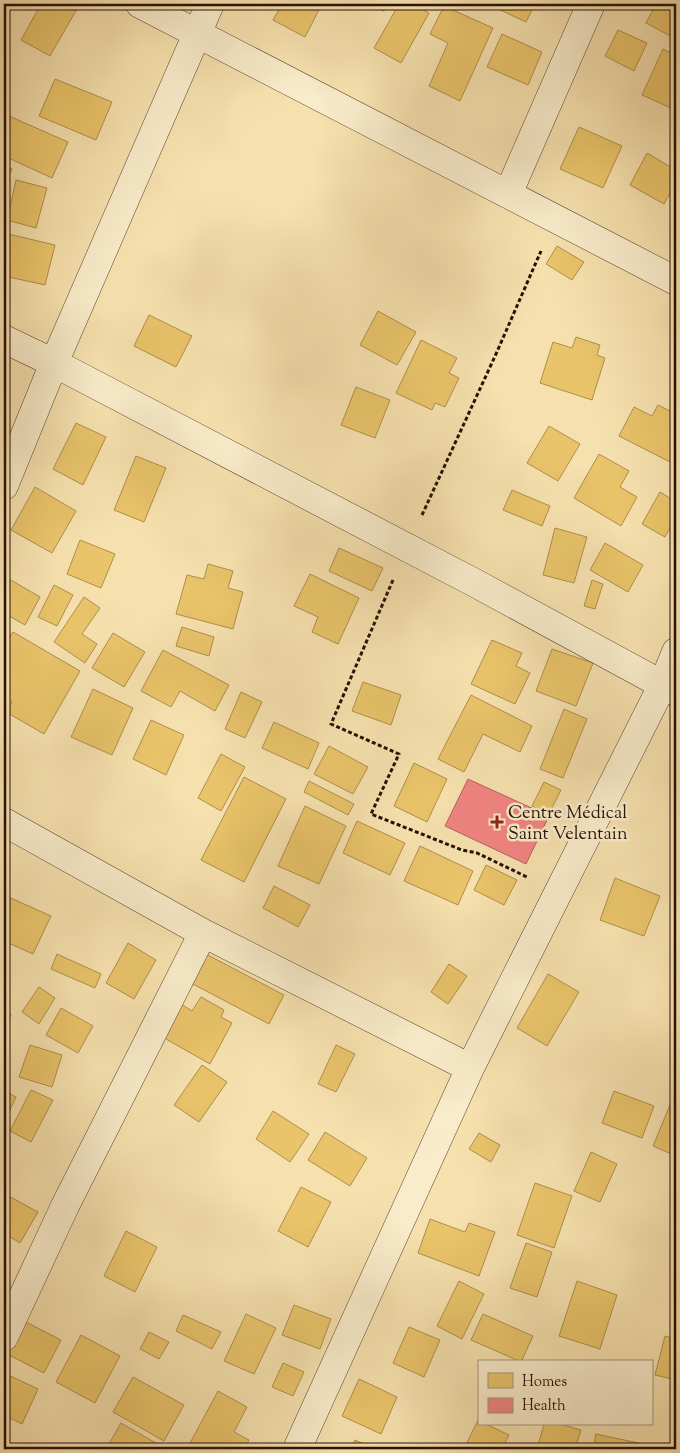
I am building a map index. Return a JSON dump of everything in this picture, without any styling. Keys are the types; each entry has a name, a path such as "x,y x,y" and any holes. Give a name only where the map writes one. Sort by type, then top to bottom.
{"street":[{"path":"140,4 376,124 676,282"},
{"path":"4,486 54,363 210,4"},
{"path":"508,194 591,4"},
{"path":"4,339 54,363 475,583 669,689"},
{"path":"297,1449 470,1068 669,689 676,652"},
{"path":"4,822 203,933 470,1068"},
{"path":"4,1337 65,1206 203,933"}],"building: Homes":[{"path":"41,4 72,4 78,7 50,56 21,40"},
{"path":"282,4 322,4 305,37 273,20"},
{"path":"367,4 387,4 384,11"},
{"path":"399,4 412,4 429,13 401,63 374,48"},
{"path":"496,4 535,4 526,22 494,7"},
{"path":"656,4 676,4 676,34 674,38 646,23"},
{"path":"444,6 493,28 460,101 429,86 448,43 430,34"},
{"path":"618,30 647,43 634,71 605,56"},
{"path":"502,34 542,52 528,85 487,67"},
{"path":"663,49 676,55 676,95 671,108 642,95"},
{"path":"55,79 112,102 96,140 39,116"},
{"path":"9,116 68,142 52,178 4,156 4,127"},
{"path":"579,127 622,146 603,188 560,169"},
{"path":"647,153 676,170 676,182 664,204 630,185"},
{"path":"4,165 12,169 4,186"},
{"path":"16,180 47,188 36,228 7,220"},
{"path":"4,233 55,245 45,285 4,276"},
{"path":"557,246 584,262 572,280 546,264"},
{"path":"378,311 416,332 397,365 360,345"},
{"path":"149,315 192,336 176,367 134,346"},
{"path":"576,337 600,345 597,355 605,358 592,400 540,383 553,342 572,348"},
{"path":"421,340 457,358 449,373 459,378 445,407 435,403 432,410 396,393"},
{"path":"356,387 390,400 375,438 341,425"},
{"path":"658,405 676,414 672,426 676,428 676,465 619,436 634,407 652,416"},
{"path":"76,423 106,437 83,485 53,469"},
{"path":"549,426 580,444 558,481 527,463"},
{"path":"599,454 629,471 620,487 637,497 621,526 574,498"},
{"path":"136,456 166,468 144,522 114,510"},
{"path":"35,487 76,511 52,553 11,530"},
{"path":"512,490 550,506 542,526 503,510"},
{"path":"660,492 676,502 676,517 665,537 642,524"},
{"path":"555,528 587,537 574,583 543,575"},
{"path":"80,540 115,554 101,588 67,574"},
{"path":"605,543 643,565 628,592 590,570"},
{"path":"339,548 383,568 372,591 329,571"},
{"path":"208,564 233,571 228,588 243,592 233,629 176,614 187,575 204,579"},
{"path":"310,574 359,598 338,644 312,632 318,617 294,606"},
{"path":"4,576 40,597 25,625 4,613"},
{"path":"592,580 603,584 595,609 584,606"},
{"path":"54,585 73,595 57,626 38,617"},
{"path":"84,597 100,608 82,634 97,644 85,663 54,642"},
{"path":"182,627 214,637 209,656 176,646"},
{"path":"13,632 80,671 44,734 6,712 12,702 4,697 4,647"},
{"path":"113,633 145,652 124,687 92,668"},
{"path":"492,640 522,653 516,666 530,673 515,704 471,684"},
{"path":"552,649 593,663 576,706 536,691"},
{"path":"163,650 229,685 215,711 180,691 171,707 141,691"},
{"path":"363,682 401,695 391,725 352,711"},
{"path":"93,689 133,708 112,755 71,737"},
{"path":"241,692 262,702 245,738 225,729"},
{"path":"471,695 532,726 520,752 483,734 464,772 438,759"},
{"path":"564,709 587,719 563,778 540,769"},
{"path":"151,720 184,735 166,775 133,759"},
{"path":"274,722 319,743 308,769 262,748"},
{"path":"329,746 368,767 353,794 314,774"},
{"path":"221,754 245,767 221,811 198,798"},
{"path":"414,763 447,779 427,822 394,806"},
{"path":"244,777 286,799 244,882 201,860"},
{"path":"309,781 354,804 348,815 304,792"},
{"path":"544,782 561,790 549,814 532,806"},
{"path":"305,806 346,826 319,884 278,866"},
{"path":"357,821 405,843 390,875 343,853"},
{"path":"420,846 473,871 458,905 404,881"},
{"path":"486,865 517,880 504,905 474,890"},
{"path":"615,878 660,896 644,936 600,920"},
{"path":"274,886 310,905 298,927 263,908"},
{"path":"4,895 51,916 33,954 4,941"},
{"path":"128,943 156,960 134,999 106,983"},
{"path":"57,954 101,974 95,988 51,969"},
{"path":"206,954 284,995 269,1024 191,983"},
{"path":"449,964 467,976 448,1004 431,992"},
{"path":"548,974 579,992 547,1046 517,1028"},
{"path":"39,987 55,998 39,1024 22,1012"},
{"path":"201,997 224,1010 221,1017 232,1023 210,1064 159,1035 178,1002 192,1011"},
{"path":"61,1008 93,1026 78,1053 46,1035"},
{"path":"4,1011 11,1015 4,1029"},
{"path":"30,1045 62,1055 52,1087 19,1077"},
{"path":"336,1045 355,1054 336,1092 318,1084"},
{"path":"202,1065 227,1082 199,1122 174,1105"},
{"path":"31,1090 53,1100 31,1142 10,1131"},
{"path":"4,1091 16,1097 4,1122"},
{"path":"614,1091 654,1106 642,1138 602,1123"},
{"path":"670,1105 676,1107 676,1156 653,1146"},
{"path":"273,1111 309,1134 290,1162 256,1139"},
{"path":"325,1132 367,1158 350,1186 308,1160"},
{"path":"479,1133 500,1145 491,1162 469,1149"},
{"path":"591,1152 617,1164 600,1202 574,1191"},
{"path":"535,1183 572,1196 554,1248 517,1235"},
{"path":"301,1187 331,1202 308,1247 278,1231"},
{"path":"5,1194 38,1212 20,1243 4,1233"},
{"path":"430,1219 465,1232 469,1223 495,1232 479,1276 418,1253"},
{"path":"126,1231 157,1247 135,1292 104,1276"},
{"path":"526,1243 552,1252 537,1297 510,1288"},
{"path":"459,1281 484,1294 462,1339 437,1326"},
{"path":"577,1281 617,1295 600,1349 559,1336"},
{"path":"294,1305 331,1319 320,1349 282,1335"},
{"path":"246,1314 276,1328 254,1374 224,1361"},
{"path":"483,1314 533,1336 522,1360 516,1360 471,1340"},
{"path":"183,1315 221,1332 212,1349 176,1331"},
{"path":"24,1321 61,1340 44,1373 7,1354"},
{"path":"409,1327 440,1340 424,1377 393,1363"},
{"path":"149,1332 169,1342 159,1359 140,1349"},
{"path":"81,1335 120,1356 95,1403 56,1382"},
{"path":"665,1336 676,1339 676,1380 655,1375"},
{"path":"283,1363 304,1372 293,1396 272,1387"},
{"path":"4,1373 38,1389 22,1424 4,1415"},
{"path":"133,1377 184,1405 164,1441 113,1412"},
{"path":"359,1379 397,1397 381,1434 342,1416"},
{"path":"218,1391 247,1407 234,1432 249,1440 244,1449 197,1449 189,1445"},
{"path":"478,1420 478,1426 490,1426 509,1435 502,1449 464,1449"},
{"path":"121,1423 163,1447 162,1449 106,1449"},
{"path":"543,1426 567,1426 581,1430 575,1449 537,1449"},
{"path":"596,1434 643,1444 642,1449 593,1449"},
{"path":"355,1440 375,1449 351,1449"}],"building: Health":[{"path":"468,779 549,816 526,864 445,826"}],"place":[{"name":"Centre Médical Saint Velentain","path":"497,822"}]}
